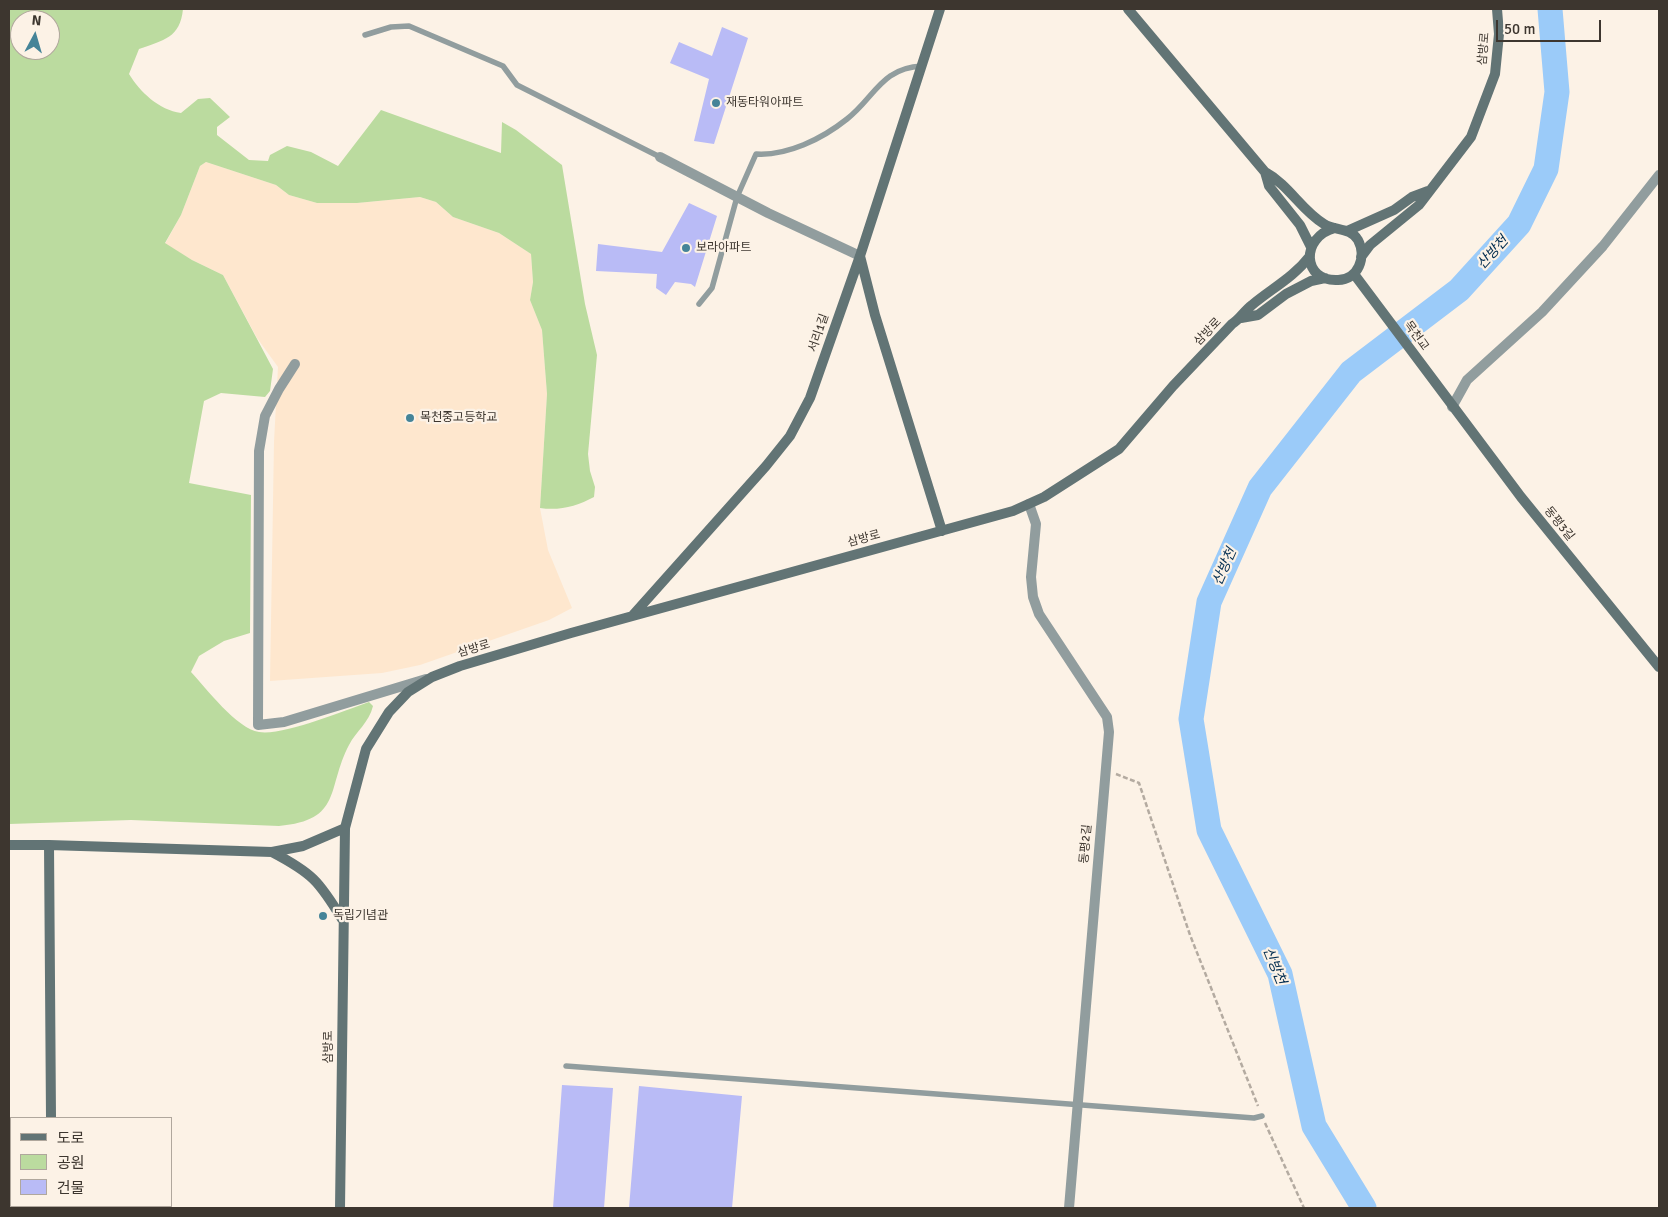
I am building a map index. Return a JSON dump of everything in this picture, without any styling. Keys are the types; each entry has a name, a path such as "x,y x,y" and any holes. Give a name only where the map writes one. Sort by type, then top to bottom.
{"street":[{"name":"서리1길","path":"633,616 714,527 790,436 810,398 860,256 940,9"},
{"path":"1128,9 1265,172 1280,180 1317,220 1347,231 1358,240 1361,257 1360,266 1354,274 1341,280 1325,278 1312,267 1310,252 1300,225 1269,186 1265,172"},
{"name":"삼방로","path":"1361,257 1370,245 1419,205 1471,137 1481,115 1494,74 1499,34 1497,9"},
{"path":"660,157 737,197 860,256 875,314 942,530"},
{"path":"1452,407 1467,380 1542,312 1603,246 1659,175"},
{"name":"삼방로","path":"1347,231 1394,210 1412,196 1428,191"},
{"path":"1310,252 1318,235 1335,228"},
{"name":"삼방로","path":"295,364 278,389 266,416 259,451 258,725 284,722 432,677 460,666 1013,511 1029,504 1044,497 1119,449 1173,386 1232,324 1241,318 1250,307 1302,267 1310,252"},
{"name":"목천교","path":"1354,274 1443,394"},
{"name":"삼방로","path":"1241,318 1258,315 1286,294 1311,281 1325,278"},
{"name":"동평3길","path":"1443,394 1521,497 1659,667"},
{"name":"동평2길","path":"1029,504 1036,524 1031,578 1033,597 1039,614 1107,717 1109,732 1069,1208"},
{"name":"삼방로","path":"340,1208 344,828 366,749 389,712 408,692 432,677"},
{"path":"9,846 49,845 272,852 304,846 344,828"},
{"path":"49,845 51,1117"},
{"path":"272,852 303,868 322,887 342,920"}],"lane":[{"path":"366,35 391,27 409,26 503,66 517,84 660,157"},
{"path":"699,304 712,288 737,197 756,154 770,155 814,140 847,119 887,77 905,67 922,66"},
{"path":"566,1066 1254,1118 1262,1116"}],"path":[{"path":"1105,770 1139,783 1190,935 1262,1116 1304,1208"}],"shaded area":[{"name":"목천중고등학교","path":"206,162 276,185 289,195 317,203 357,203 420,197 436,202 453,217 499,233 531,254 533,282 530,300 542,330 547,394 540,508 548,550 572,608 549,620 420,665 382,673 270,681 274,442 278,367 257,338 223,275 165,244 181,215 200,166"}],"green space":[{"path":"9,9 183,9 181,19 174,32 163,40 139,49 129,74 151,99 173,111 181,113 198,99 210,98 230,117 217,127 217,135 249,160 268,161 270,155 287,146 311,152 338,166 381,110 501,153 502,122 516,130 562,165 585,304 597,355 588,454 590,471 595,487 594,497 575,505 561,508 540,508 547,394 542,330 530,300 533,282 531,254 499,233 453,217 436,202 420,197 357,203 317,203 289,195 276,185 206,162 200,166 181,215 165,243 192,260 223,275 273,369 270,391 265,397 221,393 204,401 189,483 251,495 250,633 224,641 199,656 191,672 241,724 259,732 297,727 369,702 373,706 369,717 349,745 329,800 314,817 299,823 279,826 131,820 9,824"}],"building":[{"name":"재동타워아파트","path":"722,27 748,38 714,144 694,141 709,79 670,63 679,42 712,56"},
{"name":"보라아파트","path":"689,203 717,216 695,287 691,284 675,282 666,295 656,288 657,274 596,271 598,244 662,252"},
{"path":"562,1085 613,1088 604,1208 553,1208"},
{"path":"639,1086 742,1096 732,1208 629,1208"}],"waterway":[{"name":"산방천","path":"1364,1208 1314,1126 1280,974 1209,830 1191,719 1209,602 1260,488 1351,372 1459,290 1519,224 1546,169 1557,92 1550,9"}],"place":[{"name":"재동타워아파트","path":"716,103"},
{"name":"보라아파트","path":"686,248"},
{"name":"목천중고등학교","path":"410,418"},
{"name":"독립기념관","path":"323,916"}]}
